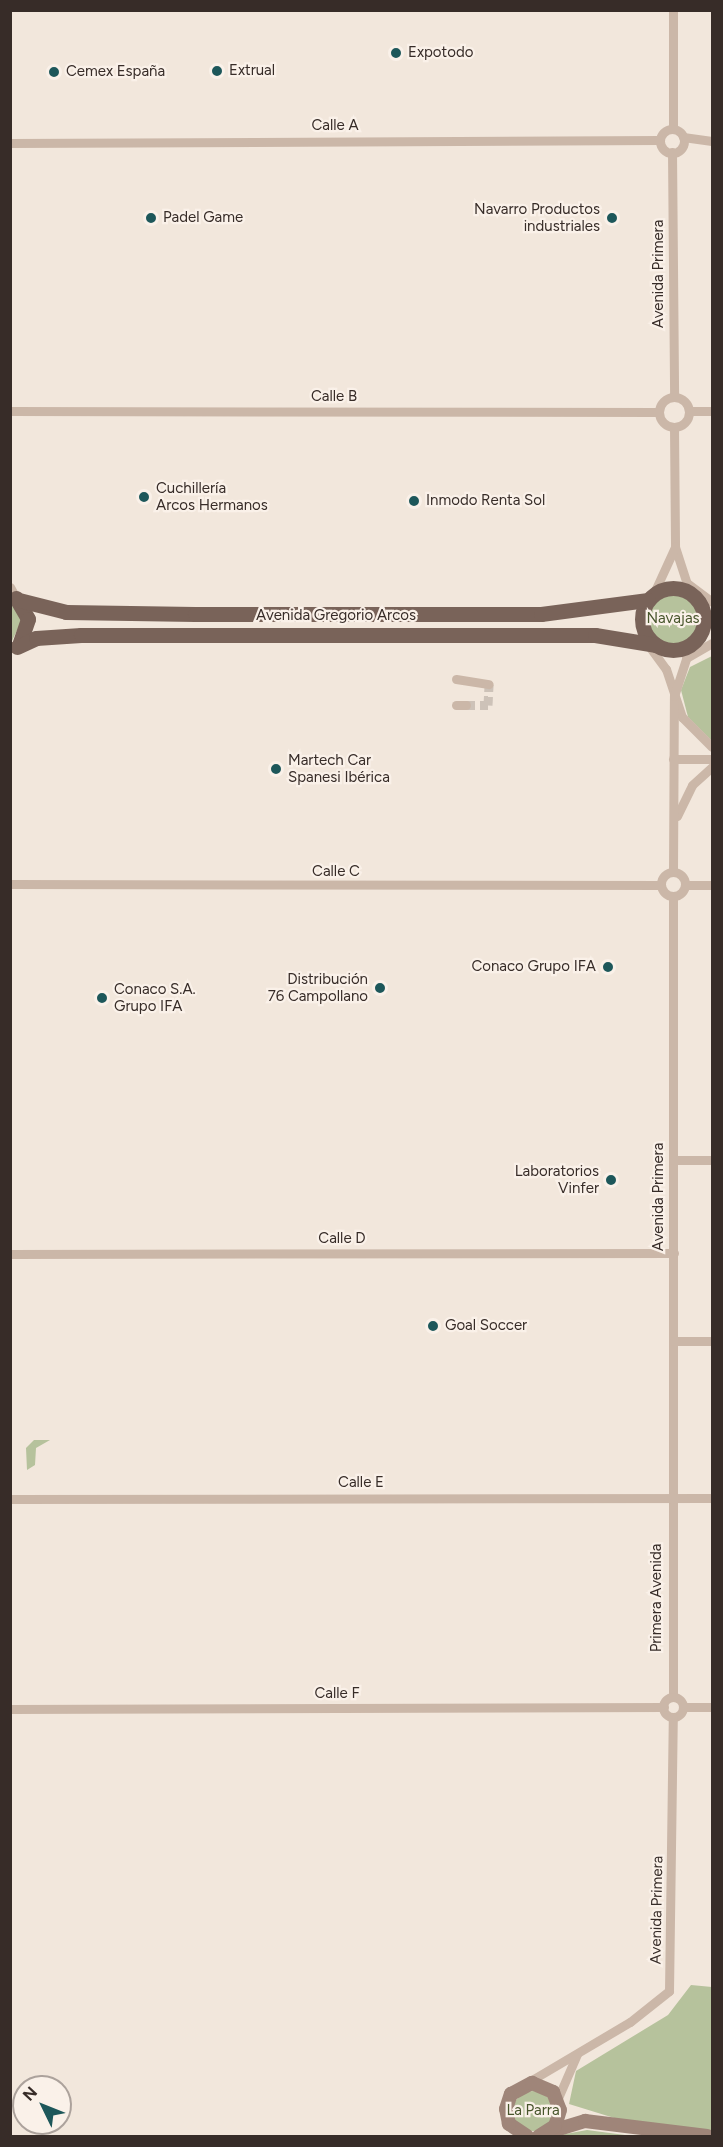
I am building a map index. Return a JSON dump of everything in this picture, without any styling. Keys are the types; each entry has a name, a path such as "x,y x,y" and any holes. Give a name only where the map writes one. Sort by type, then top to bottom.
{"main road":[{"path":"712,610 697,594 671,588 651,598 642,624 658,650 690,649 712,635"},
{"path":"690,649 704,619 697,594"},
{"path":"13,651 28,619 14,595"},
{"name":"Avenida Gregorio Arcos","path":"14,595 66,612 184,614 541,614 651,598"},
{"name":"Avenida Gregorio Arcos","path":"13,651 36,638 68,635 634,639 658,650"},
{"path":"526,2136 509,2124 506,2109 511,2094 524,2084 540,2084 585,2121"},
{"path":"544,2134 559,2118 558,2100"},
{"path":"544,2134 585,2121 701,2135"}],"street":[{"path":"673,10 673,129 660,140 672,152 682,147 683,137"},
{"path":"673,129 683,137 712,141"},
{"name":"Calle A","path":"10,143 660,140"},
{"name":"Avenida Primera","path":"672,152 674,396"},
{"path":"674,427 663,423 658,412 663,401 674,396 689,411 712,411"},
{"name":"Calle B","path":"10,411 658,412"},
{"path":"674,427 686,420 689,411"},
{"path":"674,427 675,547 697,594"},
{"path":"651,598 675,547"},
{"path":"712,643 690,649 674,696 672,872 661,885 673,897 686,885 712,885"},
{"path":"658,650 674,696 691,728 712,747"},
{"path":"456,679 489,684"},
{"path":"673,759 712,759"},
{"path":"673,836 685,795 712,767"},
{"path":"672,872 686,885"},
{"name":"Calle C","path":"10,884 661,885"},
{"name":"Avenida Primera","path":"672,1498 673,897"},
{"path":"674,1160 712,1160"},
{"name":"Calle D","path":"10,1254 674,1253"},
{"path":"674,1341 712,1341"},
{"name":"Primera Avenida","path":"672,1498 673,1697"},
{"name":"Calle E","path":"10,1499 712,1498"},
{"path":"683,1707 673,1717 664,1707 673,1697 683,1707 712,1707"},
{"name":"Calle F","path":"10,1709 664,1707"},
{"name":"Avenida Primera","path":"577,2054 669,1991 673,1717"},
{"path":"524,2084 577,2054"},
{"path":"558,2100 577,2054"}],"green space":[{"name":"Navajas","path":"668,594 678,594 691,601 698,614 698,624 691,637 678,644 668,644 659,640 652,633 648,624 648,614 652,605 659,598"},
{"path":"10,600 23,618 11,643 10,643"},
{"path":"712,656 712,741 688,717 681,690 690,667"},
{"path":"34,1440 50,1440 36,1448 35,1465 27,1470 26,1448"},
{"path":"691,1985 712,1987 712,2131 624,2121 569,2104 576,2071 668,2015"},
{"name":"La Parra","path":"533,2091 547,2097 553,2111 547,2125 533,2131 519,2125 513,2111 519,2097"},
{"path":"587,2130 625,2135 646,2136 555,2136"}],"tunnel":[{"path":"466,705 488,705 489,684"}],"place":[{"name":"Expotodo","path":"396,53"},
{"name":"Extrual","path":"217,71"},
{"name":"Cemex España","path":"54,72"},
{"name":"Padel Game","path":"151,218"},
{"name":"Navarro Productos industriales","path":"612,218"},
{"name":"Cuchillería Arcos Hermanos","path":"144,497"},
{"name":"Inmodo Renta Sol","path":"414,501"},
{"name":"Martech Car Spanesi Ibérica","path":"276,769"},
{"name":"Conaco Grupo IFA","path":"608,967"},
{"name":"Distribución 76 Campollano","path":"380,988"},
{"name":"Conaco S.A. Grupo IFA","path":"102,998"},
{"name":"Laboratorios Vinfer","path":"611,1180"},
{"name":"Goal Soccer","path":"433,1326"}]}
